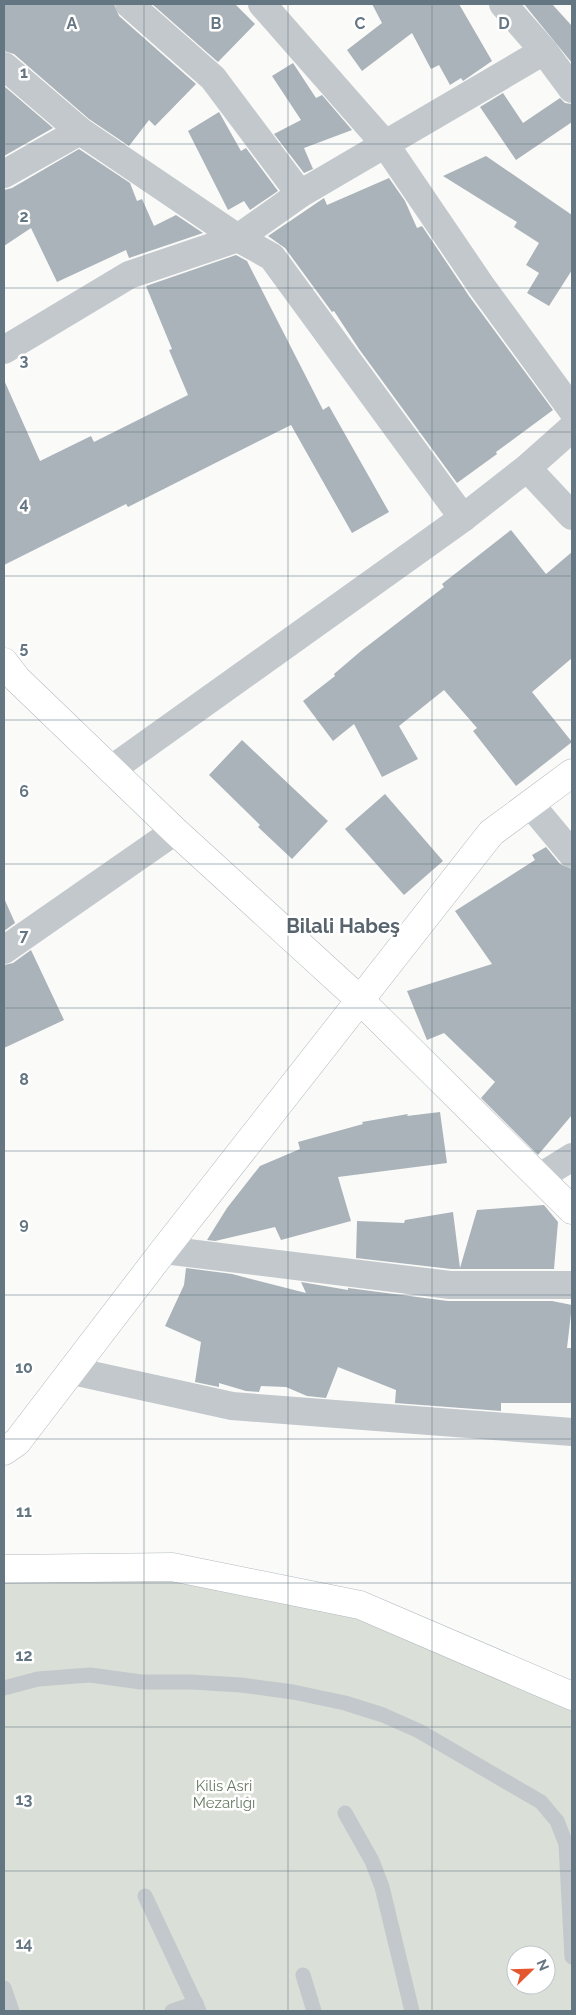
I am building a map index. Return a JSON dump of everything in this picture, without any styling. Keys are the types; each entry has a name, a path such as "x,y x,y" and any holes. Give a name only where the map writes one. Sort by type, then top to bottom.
{"street":[{"path":"129,4 213,78 300,194"},
{"path":"262,4 385,144 482,287 572,410"},
{"path":"503,4 544,50 572,89"},
{"path":"4,350 129,275 238,238 300,194 544,50"},
{"path":"4,66 80,131 238,238 272,257 463,518"},
{"path":"4,174 80,131"},
{"path":"112,769 463,518 527,468 572,428"},
{"path":"527,468 572,516"},
{"path":"8,676 112,769 175,831 360,1000 572,1210"},
{"path":"4,1451 17,1442 73,1371 164,1250 491,833 572,773"},
{"path":"530,804 572,854"},
{"path":"4,950 175,831"},
{"path":"540,1177 572,1157"},
{"path":"164,1250 450,1285 572,1285"},
{"path":"73,1371 232,1406 572,1432"},
{"path":"4,1569 172,1566 360,1605 572,1696"}],"lane":[{"path":"4,1688 38,1679 90,1675 141,1682 241,1685 293,1692 345,1703 383,1715 419,1731 541,1802 557,1821 566,1844 572,1957"},
{"path":"345,1812 360,1836 382,1887 412,2011"},
{"path":"145,1896 198,2007 172,2011"},
{"path":"302,1975 314,2011"},
{"path":"4,1988 12,2011"}],"green space":[{"name":"Kilis Asri Mezarlığı","path":"180,1566 367,1604 572,1692 572,2011 4,2011 4,1569"}],"building":[{"path":"4,4 114,4 119,16 196,84 155,126 149,120 129,146 89,119 14,54 4,51"},
{"path":"152,4 235,4 255,24 218,62"},
{"path":"372,4 459,4 492,61 463,81 461,78 450,85 439,65 431,69 412,33 362,71 347,50 382,23"},
{"path":"524,4 552,4 572,26 572,63"},
{"path":"293,63 316,98 322,95 352,130 304,148 313,169 304,173 274,134 301,120 272,76"},
{"path":"4,86 53,128 4,156"},
{"path":"503,93 523,123 560,98 565,103 572,104 572,122 516,160 480,107"},
{"path":"219,112 241,151 246,148 278,191 250,210 244,201 228,210 188,131"},
{"path":"79,149 130,183 137,201 142,199 154,226 176,215 203,233 129,258 126,250 57,282 31,228 4,246 4,190 12,188"},
{"path":"486,156 572,215 572,270 549,306 527,293 539,273 526,265 539,243 514,227 517,222 443,176"},
{"path":"389,178 405,201 417,228 422,226 469,296 553,410 457,483 359,349 334,311 332,312 285,248 268,236 324,198 327,205"},
{"path":"236,255 247,261 323,410 329,406 389,512 352,533 291,425 128,507 126,504 4,565 4,380 40,461 91,436 94,442 188,395 169,350 172,349 146,286"},
{"path":"511,530 546,574 572,552 572,658 532,692 572,742 516,786 473,731 477,728 444,690 399,726 418,759 382,777 354,724 333,741 303,701 335,676 334,674 361,651 444,587 442,584"},
{"path":"242,740 328,821 292,859 258,827 260,825 209,775"},
{"path":"385,794 443,861 404,895 345,829"},
{"path":"546,847 560,864 572,869 572,1115 538,1155 481,1098 495,1082 444,1033 427,1040 407,991 492,964 455,911 535,860 532,855"},
{"path":"4,898 15,923 4,931"},
{"path":"31,950 64,1020 4,1048 4,965 13,963"},
{"path":"440,1112 447,1163 338,1177 351,1221 281,1240 275,1227 215,1241 207,1240 227,1208 260,1166 300,1149 298,1142 363,1124 362,1122 408,1114 407,1116"},
{"path":"544,1205 558,1222 554,1269 451,1269 356,1258 357,1221 404,1223 405,1220 453,1212 460,1268 477,1210"},
{"path":"186,1268 232,1274 306,1293 301,1282 348,1290 348,1288 448,1301 552,1301 572,1305 567,1348 572,1348 572,1403 501,1403 501,1411 395,1403 396,1390 338,1367 326,1398 307,1396 286,1387 261,1386 259,1392 246,1391 219,1383 219,1387 195,1382 201,1342 165,1326 184,1285"}],"district":[{"name":"Bilali Habeş","path":"343,926"}]}
